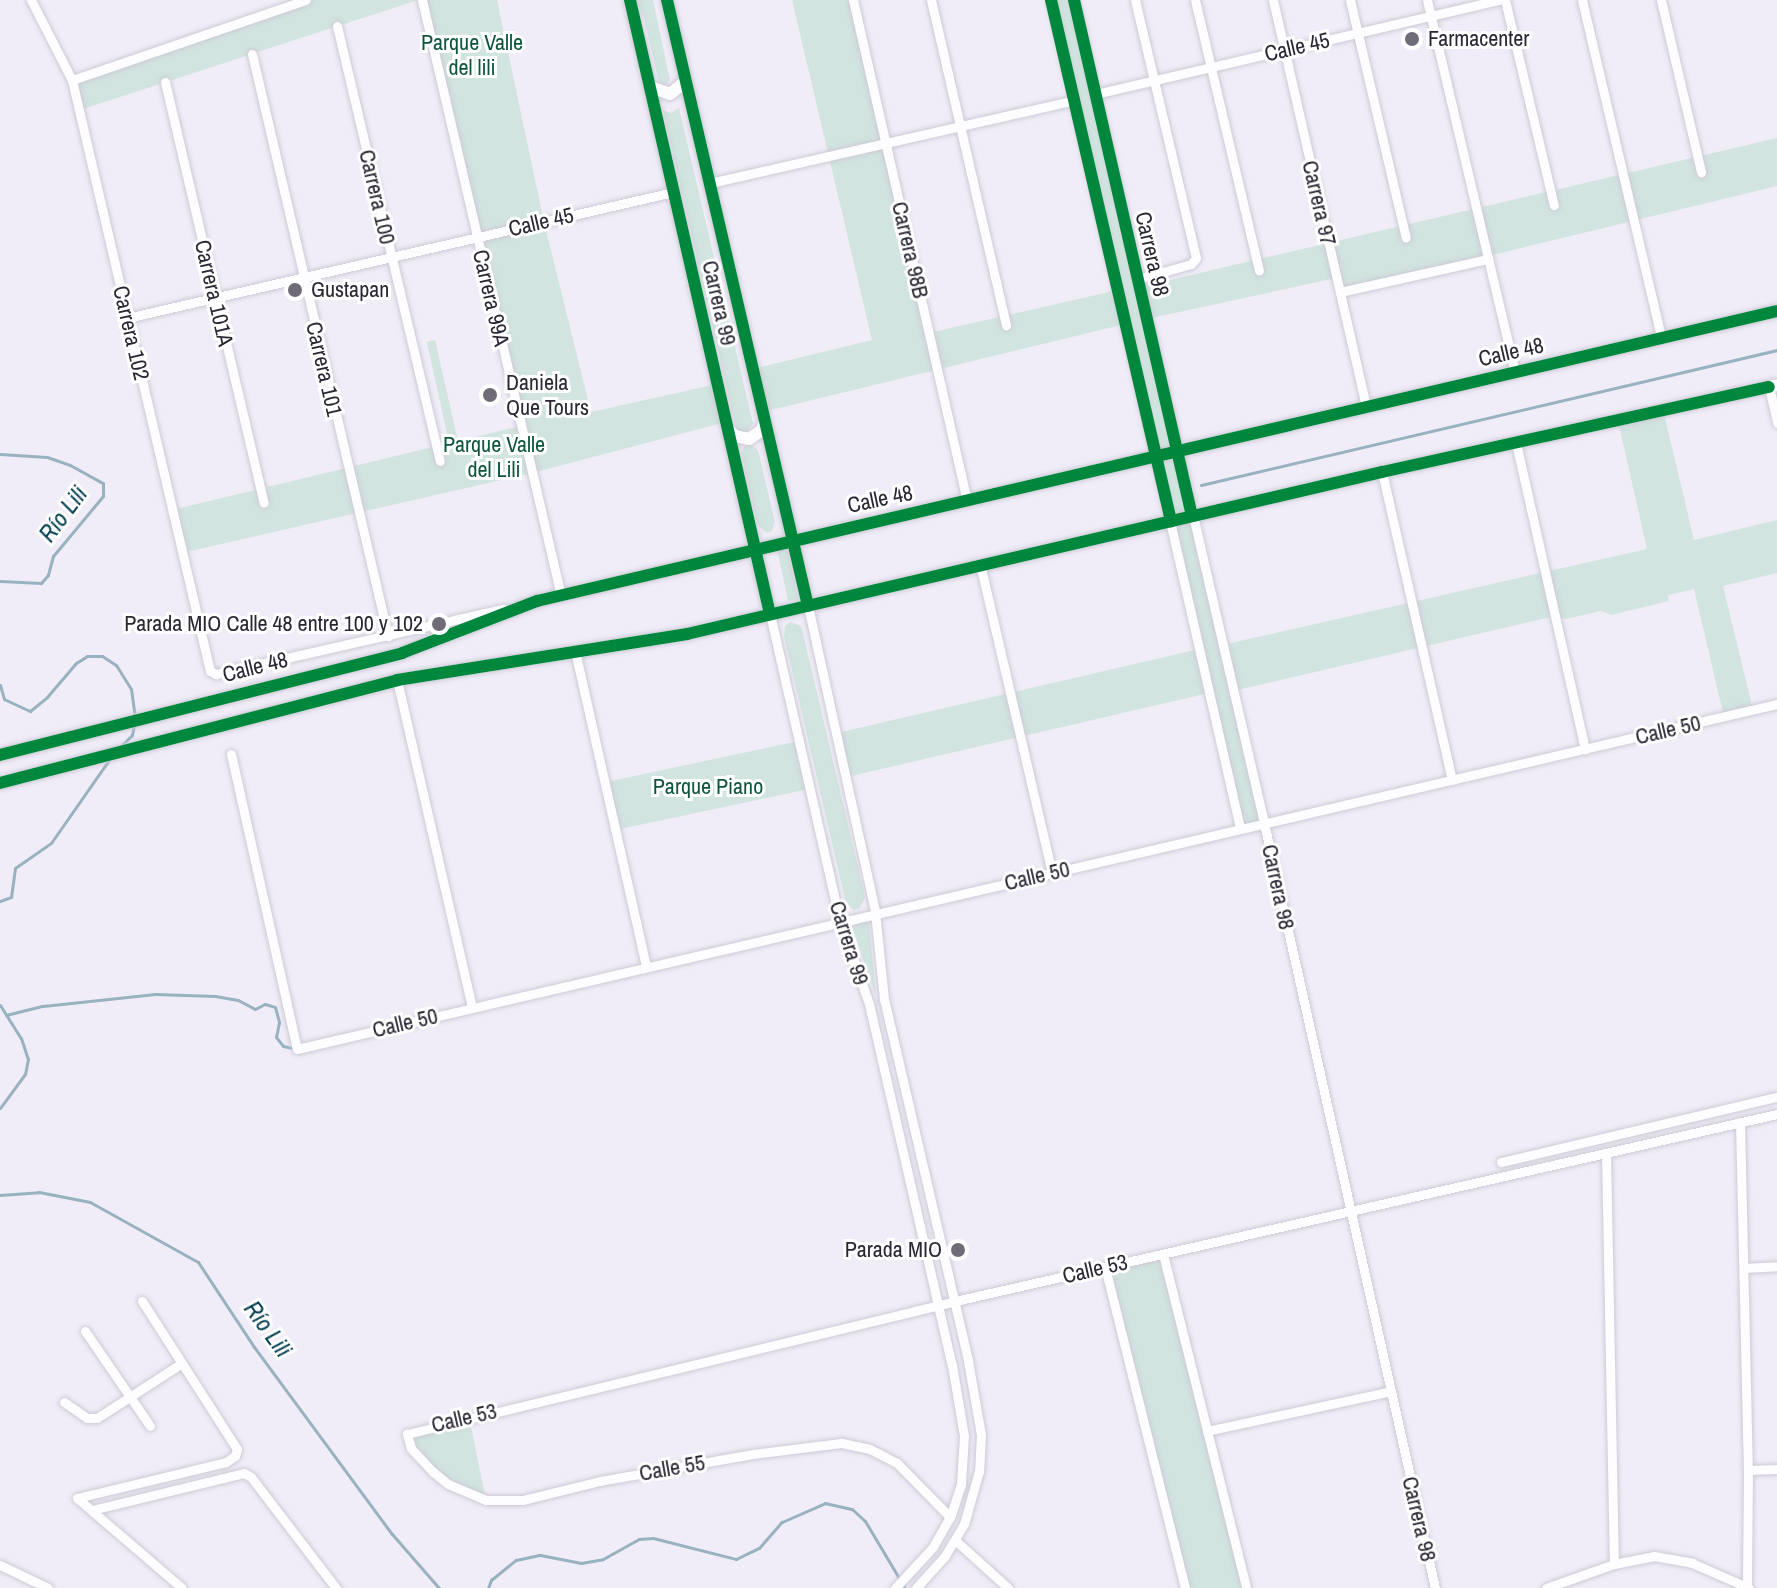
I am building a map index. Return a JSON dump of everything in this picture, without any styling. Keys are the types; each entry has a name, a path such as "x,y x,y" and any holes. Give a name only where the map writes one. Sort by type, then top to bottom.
{"main road":[{"name":"Carrera 99","path":"630,0 770,614"},
{"name":"Carrera 99","path":"667,0 808,606"},
{"path":"650,87 670,94 686,81"},
{"name":"Calle 48","path":"0,755 271,683 402,653 537,601 1777,311"},
{"path":"0,783 397,680 687,634 981,568 1382,472 1773,386"},
{"path":"728,429 735,436 749,439 762,430 765,421"}],"street":[{"name":"Carrera 102","path":"31,0 72,80 213,674"},
{"path":"72,80 306,0"},
{"name":"Carrera 99A","path":"422,0 561,596"},
{"name":"Carrera 98B","path":"853,0 967,501"},
{"path":"931,0 1006,325"},
{"name":"Carrera 98","path":"1051,0 1240,828"},
{"name":"Carrera 98","path":"1074,0 1264,823 1388,1392 1435,1588"},
{"path":"1135,0 1195,262 1138,279"},
{"path":"1195,0 1259,271"},
{"name":"Carrera 97","path":"1273,0 1366,406"},
{"path":"1350,0 1406,238"},
{"path":"1427,0 1515,371"},
{"name":"Calle 45","path":"1095,94 1498,0"},
{"path":"1505,0 1554,205"},
{"path":"1582,0 1661,338"},
{"path":"1661,0 1701,172"},
{"name":"Carrera 100","path":"337,26 440,461"},
{"name":"Carrera 101","path":"252,54 388,636"},
{"name":"Carrera 101A","path":"165,82 264,503"},
{"path":"710,183 1074,100"},
{"name":"Calle 45","path":"127,318 673,192"},
{"path":"1340,292 1488,259"},
{"path":"1773,386 1777,423"},
{"path":"1516,443 1585,749"},
{"path":"1382,472 1452,780"},
{"path":"981,568 1052,872"},
{"name":"Calle 48","path":"213,674 537,601"},
{"name":"Carrera 99","path":"808,606 875,912 884,999 978,1411 981,1446 975,1492 956,1541 916,1588"},
{"name":"Carrera 99","path":"770,614 840,921 869,1004 938,1306 964,1436 961,1484 950,1517 933,1547 895,1588"},
{"path":"575,651 646,965"},
{"path":"397,680 472,1007"},
{"name":"Calle 50","path":"231,754 297,1049 646,965 1777,704"},
{"path":"1501,1162 1777,1097"},
{"name":"Calle 53","path":"413,1430 1105,1267 1777,1114"},
{"path":"1546,1588 1614,1564 1654,1556 1692,1563 1748,1588 1740,1122"},
{"path":"1606,1153 1614,1564"},
{"path":"1163,1254 1246,1588"},
{"path":"1744,1268 1777,1266"},
{"path":"1105,1267 1185,1588"},
{"path":"142,1301 237,1449 235,1456 226,1462 77,1498 182,1588"},
{"path":"85,1331 150,1426"},
{"path":"64,1402 87,1418 97,1418 182,1363"},
{"path":"1207,1431 1388,1392"},
{"name":"Calle 55","path":"413,1430 407,1438 433,1472 448,1484 486,1500 523,1500 600,1481 753,1454 841,1443 870,1449 897,1463 950,1517"},
{"path":"1748,1470 1777,1469"},
{"path":"92,1510 244,1473 251,1477 336,1588"},
{"path":"956,1541 1008,1588"},
{"path":"0,1565 48,1588"}],"green space":[{"path":"306,0 418,0 80,110 72,80"},
{"path":"422,0 497,0 544,222 591,412 717,384 726,422 532,473 182,553 172,510 449,443 427,342 435,340 458,441 521,426"},
{"path":"636,0 653,0 670,80 665,85 659,82 644,18"},
{"path":"792,0 853,0 929,333 1118,290 1051,0 1074,0 1140,287 1777,138 1777,186 1340,292 1336,278 1147,319 1222,645 1647,549 1618,421 1663,410 1694,540 1777,520 1777,573 1723,586 1753,710 1724,717 1694,589 1668,595 1669,601 1611,615 1601,611 1566,619 1555,616 1233,691 1264,823 1240,828 1209,693 847,777 837,733 1199,649 1125,324 763,412 753,369 872,340"},
{"path":"679,108 753,424 745,434 736,428 663,110 671,113"},
{"path":"749,443 758,450 775,522 772,531 767,533 758,526 742,455 743,447"},
{"path":"787,548 798,599 788,601 777,550"},
{"path":"790,622 801,626 803,633 865,897 860,908 854,910 846,903 784,636 785,626"},
{"name":"Parque Piano","path":"799,741 809,789 616,830 605,782"},
{"path":"864,920 869,924 876,996 853,930 855,923"},
{"path":"1163,1254 1246,1588 1185,1588 1106,1268"},
{"path":"469,1417 486,1500 448,1484 421,1460 409,1432"}],"waterway":[{"path":"1201,485 1777,350"},
{"name":"Río Lili","path":"0,454 47,457 70,465 103,483 103,496 53,556 48,575 41,583 0,581"},
{"name":"Río Lili","path":"0,685 4,699 30,711 47,697 76,663 87,656 102,656 116,665 131,689 135,718"},
{"name":"Río Lili","path":"122,745 132,735 134,725"},
{"name":"Río Lili","path":"0,901 11,897 15,868 51,843 109,760"},
{"path":"6,1015 43,1006 155,994 215,996 238,1000 255,1009 265,1004 275,1007 279,1022 276,1037 283,1046 293,1048"},
{"name":"Río Lili","path":"0,1005 21,1038 28,1059 25,1074 0,1108"},
{"name":"Río Lili","path":"0,1195 39,1192 90,1202 198,1262 254,1347 392,1534 439,1588"},
{"name":"Río Lili","path":"488,1588 491,1580 516,1560 540,1555 581,1563 603,1559 639,1539 653,1538 736,1559 759,1548 782,1522 825,1503 852,1509 865,1521 905,1588"}],"cycle path":[{"path":"630,0 770,614"},
{"path":"667,0 808,606"},
{"path":"1051,0 1171,521"},
{"path":"1074,0 1192,516"},
{"path":"0,755 402,653 537,601 1777,311"},
{"path":"0,783 397,680 687,634 1382,472 1769,387"}],"place":[{"name":"Farmacenter","path":"1412,39"},
{"name":"Gustapan","path":"295,290"},
{"name":"Daniela Que Tours","path":"490,395"},
{"name":"Parada MIO Calle 48 entre 100 y 102","path":"439,624"},
{"name":"Parada MIO","path":"958,1250"}],"park label":[{"name":"Parque Valle del lili","path":"472,54"},
{"name":"Parque Valle del Lili","path":"494,456"}]}
